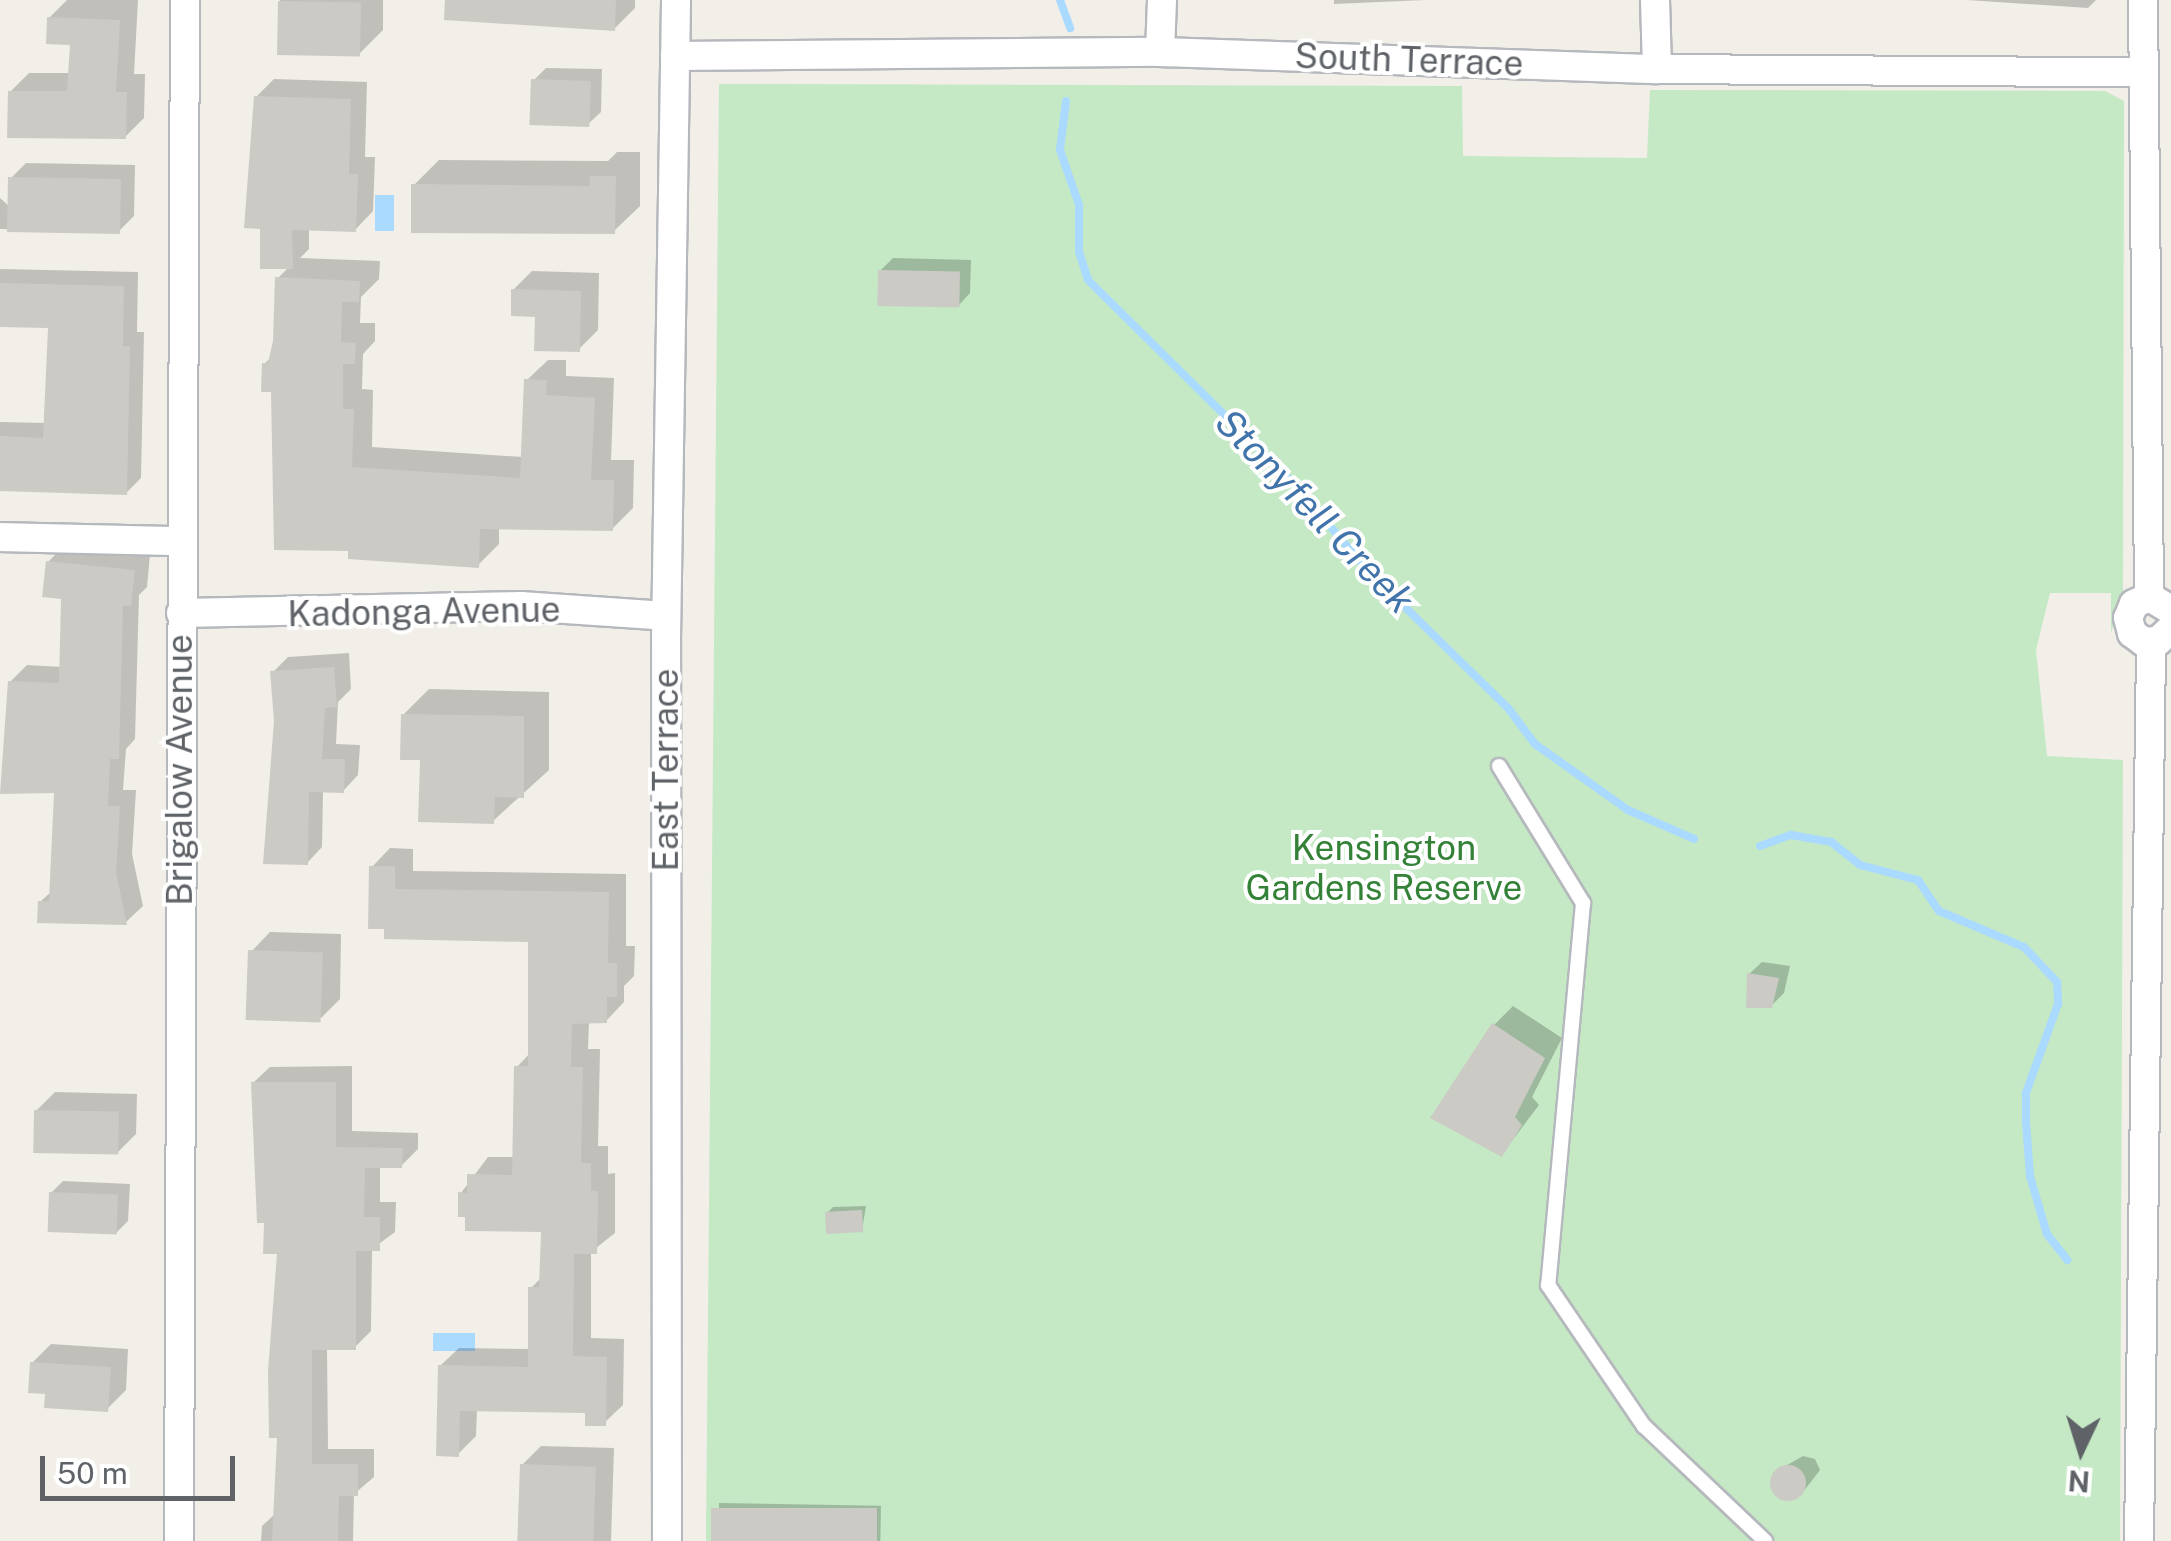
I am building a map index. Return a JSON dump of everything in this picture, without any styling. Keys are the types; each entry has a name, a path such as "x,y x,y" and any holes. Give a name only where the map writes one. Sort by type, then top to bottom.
{"street":[{"name":"Brigalow Avenue","path":"179,1541 179,542 185,0"},
{"name":"East Terrace","path":"666,1541 666,616 676,0"},
{"path":"1160,52 1162,0"},
{"path":"1655,0 1657,69"},
{"path":"2139,1541 2161,636 2132,633 2128,618 2134,604 2160,604 2142,72 2143,0"},
{"name":"South Terrace","path":"675,56 1160,52 1657,69 2142,72"},
{"path":"0,537 179,542"},
{"name":"Kadonga Avenue","path":"180,613 521,606 666,616"}],"lane":[{"path":"1499,766 1583,904 1548,1285 1644,1426 1765,1541"}],"green space":[{"name":"Kensington Gardens Reserve","path":"719,84 1462,86 1463,156 1647,158 1650,90 2105,91 2124,101 2123,594 2111,633 2111,593 2050,593 2036,650 2047,756 2123,760 2120,1541 706,1541"}],"water":[{"path":"375,195 394,195 394,231 375,231"},
{"path":"433,1333 475,1333 475,1351 433,1351"}],"building":[{"path":"445,0 616,0 615,31 444,20"},
{"path":"278,1 361,2 360,56 277,55"},
{"path":"47,17 120,20 116,92 127,92 126,139 7,138 8,91 67,91 70,45 46,44"},
{"path":"531,79 591,81 589,127 529,125"},
{"path":"254,96 351,99 349,174 358,174 356,232 292,230 293,269 260,269 260,229 244,228"},
{"path":"590,176 616,176 615,234 411,233 411,184 589,186"},
{"path":"8,177 121,179 120,234 7,232"},
{"path":"878,270 960,271 959,307 877,306"},
{"path":"275,277 360,281 359,302 342,302 341,342 356,343 355,364 343,364 343,409 354,409 352,467 520,478 524,379 547,380 546,395 595,398 591,480 614,480 613,531 480,529 479,568 348,559 348,551 274,550 271,392 261,392 262,363 268,363 273,341"},
{"path":"0,283 124,286 123,346 130,346 127,495 0,491 0,436 43,438 48,328 0,327"},
{"path":"511,289 581,291 580,352 534,351 535,317 511,316"},
{"path":"46,561 135,570 131,606 123,606 119,759 110,759 108,806 120,806 116,872 127,925 37,923 38,901 49,901 54,793 0,794 8,681 59,683 61,599 42,597"},
{"path":"334,667 337,707 325,708 322,759 345,759 344,793 309,792 308,865 263,864 274,721 270,671"},
{"path":"401,714 524,716 524,798 495,797 494,824 418,822 420,760 400,760"},
{"path":"369,866 395,866 395,889 609,892 608,963 617,963 617,997 607,997 607,1023 572,1024 571,1067 583,1067 581,1163 591,1163 591,1191 598,1191 597,1254 574,1254 573,1356 607,1357 606,1426 585,1426 585,1413 460,1411 459,1457 436,1456 438,1365 528,1367 528,1287 539,1287 541,1232 465,1231 465,1217 458,1217 458,1192 467,1193 467,1174 512,1175 514,1066 528,1066 528,942 384,939 384,929 368,929"},
{"path":"248,950 323,953 321,1023 246,1020"},
{"path":"1747,973 1779,978 1772,1008 1746,1008"},
{"path":"1492,1023 1545,1058 1515,1117 1522,1125 1502,1157 1430,1118"},
{"path":"251,1082 336,1082 336,1147 403,1148 402,1168 365,1168 364,1217 380,1217 380,1251 356,1251 356,1350 312,1350 312,1464 358,1464 358,1496 339,1496 338,1541 272,1541 277,1438 269,1438 268,1371 277,1254 263,1254 264,1223 257,1223"},
{"path":"34,1110 119,1111 118,1154 33,1153"},
{"path":"49,1192 118,1194 117,1234 48,1232"},
{"path":"862,1210 863,1232 826,1234 825,1212"},
{"path":"30,1362 111,1367 108,1412 44,1408 45,1394 28,1393"},
{"path":"520,1464 596,1467 593,1541 517,1541"},
{"path":"1788,1465 1801,1470 1806,1483 1801,1496 1788,1501 1775,1496 1770,1483 1775,1470"},
{"path":"711,1508 877,1508 877,1541 711,1541"}],"waterway":[{"name":"Stonyfell Creek","path":"1060,0 1070,28"},
{"name":"Stonyfell Creek","path":"1066,101 1060,150 1079,205 1079,252 1088,280 1296,486 1368,571 1508,708 1535,744 1628,810 1694,839"},
{"name":"Stonyfell Creek","path":"1760,846 1791,835 1831,842 1860,865 1918,880 1939,911 2024,947 2057,982 2058,1004 2026,1093 2026,1122 2030,1176 2047,1234 2067,1260"}]}
